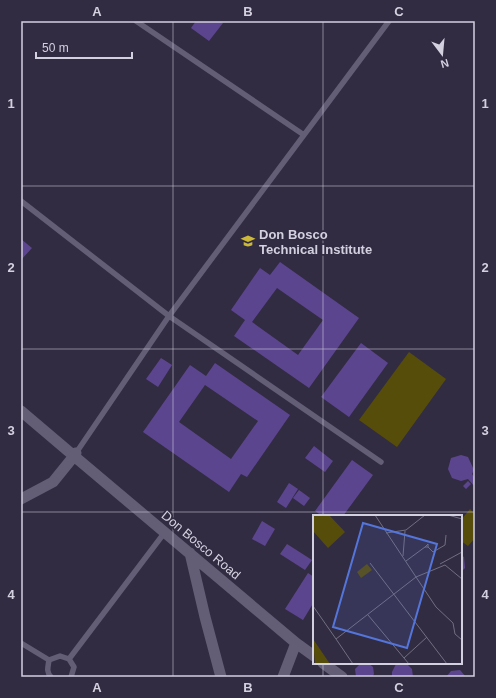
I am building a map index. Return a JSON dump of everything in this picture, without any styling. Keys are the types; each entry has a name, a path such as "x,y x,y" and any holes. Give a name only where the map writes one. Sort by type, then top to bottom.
{"street":[{"name":"Don Bosco Road","path":"21,411 75,454 296,643 313,655"},
{"path":"21,499 53,482 75,454"},
{"path":"190,553 204,617 221,677"},
{"path":"283,677 296,643"},
{"path":"324,664 337,676"}],"lane":[{"path":"136,21 304,135"},
{"path":"75,454 169,316 389,21"},
{"path":"21,201 169,316 380,462"},
{"path":"69,659 165,532"},
{"path":"21,643 50,660"},
{"path":"51,677 48,674 47,667 50,660 60,656 69,659 74,667 71,677"}],"shaded area":[{"path":"409,352 446,379 397,447 359,420"},
{"path":"470,509 475,514 475,538 468,546 462,542 462,519"}],"building":[{"path":"196,21 220,21 223,23 209,41 191,28"},
{"path":"21,239 32,248 21,260"},
{"path":"280,262 359,318 309,388 234,336 245,320 231,310 260,268 270,275","holes":["277,288 323,320 298,355 252,322"]},
{"path":"361,343 388,363 349,417 321,397"},
{"path":"161,358 172,365 158,387 146,379"},
{"path":"215,363 290,415 247,477 241,474 229,492 143,432 190,365 206,376","holes":["205,385 258,421 231,459 179,422"]},
{"path":"314,446 333,461 325,472 305,458"},
{"path":"461,455 468,457 474,470 472,474 475,478 475,487 468,479 461,481 452,478 448,469 451,458"},
{"path":"352,460 373,475 344,515 321,515 315,511"},
{"path":"468,481 471,484 466,489 463,486"},
{"path":"289,483 298,489 286,508 277,502"},
{"path":"299,490 310,498 304,506 293,498"},
{"path":"262,521 275,529 265,546 252,539"},
{"path":"287,544 312,560 305,570 280,554"},
{"path":"462,556 464,557 465,568 462,571"},
{"path":"308,573 313,576 313,604 303,620 285,609"},
{"path":"360,664 369,664 373,667 374,674 372,677 356,677 355,669"},
{"path":"396,664 407,664 412,669 413,677 392,677 392,672"},
{"path":"460,670 466,677 446,677 451,671"}],"place":[{"name":"Don Bosco Technical Institute","path":"248,241"}]}
